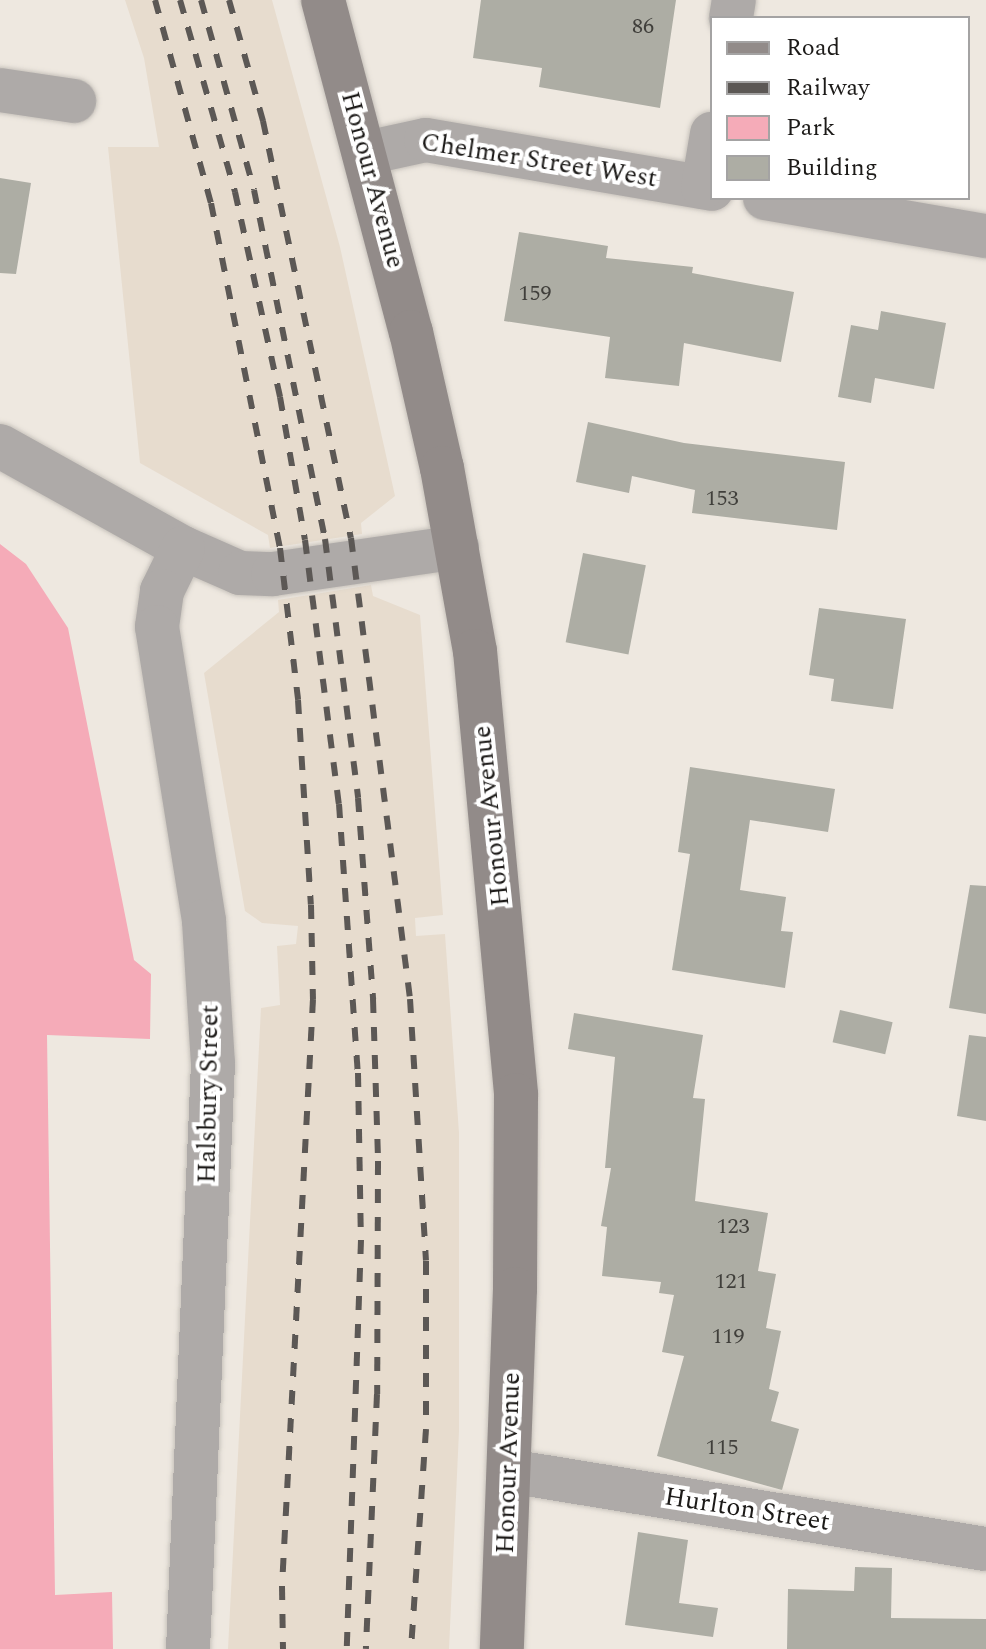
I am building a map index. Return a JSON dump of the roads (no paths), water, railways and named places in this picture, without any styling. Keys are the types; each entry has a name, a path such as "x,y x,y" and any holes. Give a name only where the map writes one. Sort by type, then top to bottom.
{"main road":[{"name":"Honour Avenue","path":"323,0 411,332 457,547 475,651 516,1095 517,1185 502,1649"}],"street":[{"path":"0,90 74,101"},
{"name":"Chelmer Street West","path":"366,153 426,140 708,188"},
{"path":"708,188 710,161"},
{"path":"777,200 986,236"},
{"path":"0,446 183,548 224,567 257,574 457,547"},
{"name":"Halsbury Street","path":"183,548 160,599 158,644 204,921 213,1063 188,1649"},
{"name":"Hurlton Street","path":"509,1471 986,1549"}],"railway":[{"path":"155,0 211,203 280,548 298,700 311,905 313,999 282,1586 283,1649"},
{"path":"180,0 235,192 280,397 305,540 339,804 358,1073 361,1240 347,1649"},
{"path":"201,0 254,190 325,539 358,798 373,999 378,1161 377,1394 366,1649"},
{"path":"229,0 263,121 351,538 410,999 426,1261 426,1429 411,1649"}]}
